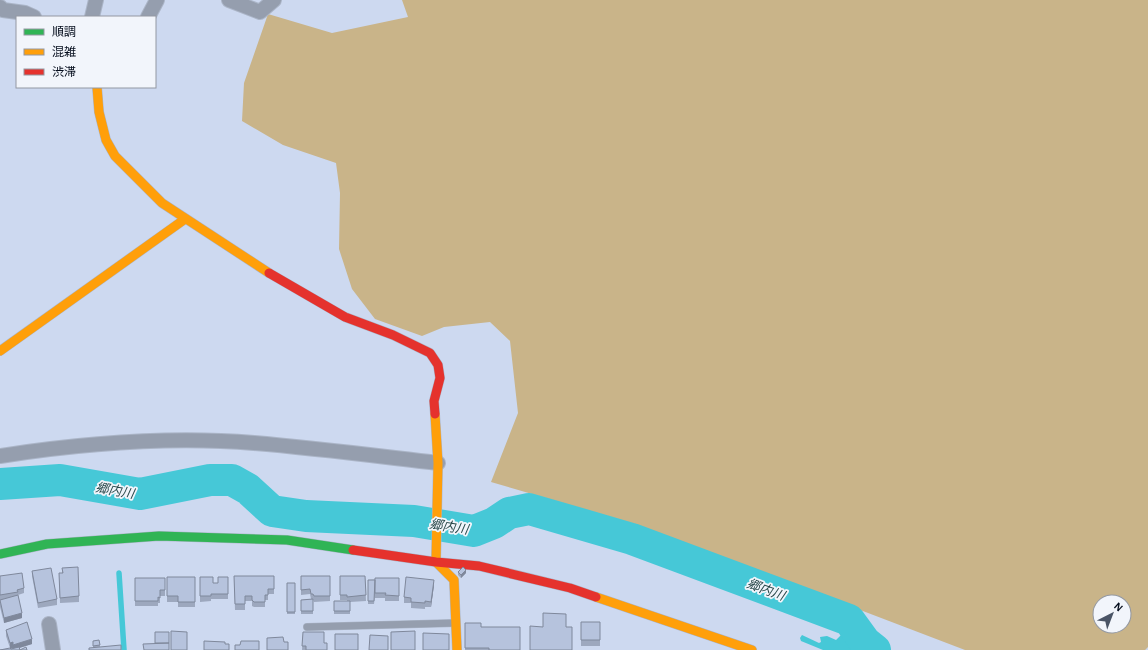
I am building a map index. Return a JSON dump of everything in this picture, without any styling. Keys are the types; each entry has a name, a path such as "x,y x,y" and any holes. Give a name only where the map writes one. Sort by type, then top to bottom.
{"street":[{"path":"92,16 96,0"},
{"path":"149,16 157,0"},
{"path":"229,0 260,12 274,0"},
{"path":"0,7 2,10 25,13 32,16"},
{"path":"97,88 99,112 106,140 115,156 162,203 260,268 345,317 393,335 430,353 438,365 440,378 434,401 438,463 436,562 454,580 457,650"},
{"path":"0,351 185,219"},
{"path":"0,456 51,448 166,441 253,443 438,463"},
{"path":"0,554 47,544 160,536 287,540 436,562 480,566 570,588 752,650"},
{"path":"49,624 52,650"}],"lane":[{"path":"307,627 456,623"}],"shaded area":[{"path":"402,0 1148,0 1148,647 1145,650 965,650 635,524 491,482 518,413 510,341 490,322 444,327 422,336 375,319 352,289 339,249 340,193 336,163 283,145 242,121 244,83 268,14 332,33 408,17"}],"water":[{"path":"839,615 858,621 861,631 882,650 823,650 801,641 800,638 802,635 819,643 821,642 820,637 827,636 836,640 845,631"}],"building":[{"path":"78,567 79,596 60,598 59,573 63,573 62,568"},
{"path":"463,567 466,570 461,575 458,572"},
{"path":"51,568 57,599 38,603 32,571"},
{"path":"22,573 24,588 17,590 18,592 0,595 0,576"},
{"path":"234,576 274,576 274,589 268,589 268,595 265,595 265,602 254,602 252,600 252,596 245,596 245,604 235,604"},
{"path":"301,576 330,576 330,596 314,596 311,594 310,589 301,590"},
{"path":"340,576 365,576 366,595 347,597 347,595 340,595"},
{"path":"167,577 195,577 195,602 178,602 178,596 167,596"},
{"path":"200,577 213,577 213,583 218,583 218,577 228,577 228,594 211,594 211,596 200,596"},
{"path":"406,577 434,580 431,602 411,602 411,598 404,597"},
{"path":"135,578 165,578 165,590 160,590 160,598 158,597 158,601 135,601"},
{"path":"375,578 399,578 399,596 385,595 386,593 375,593"},
{"path":"368,580 375,580 374,601 368,601"},
{"path":"287,583 295,583 295,612 287,612"},
{"path":"18,595 22,613 4,618 0,600"},
{"path":"313,599 313,611 301,611 301,600"},
{"path":"334,601 350,601 350,611 334,611"},
{"path":"543,613 566,614 566,627 572,627 572,650 530,650 530,626 543,627"},
{"path":"27,622 32,639 13,645 13,642 10,643 6,630"},
{"path":"581,622 600,622 600,640 581,640"},
{"path":"465,623 481,623 481,627 520,627 520,650 465,648"},
{"path":"171,631 187,632 187,650 171,650"},
{"path":"415,631 415,650 391,650 391,632"},
{"path":"155,632 169,632 169,643 155,643"},
{"path":"303,632 324,632 324,643 327,643 327,650 306,650 306,646 302,646"},
{"path":"423,633 449,634 449,650 423,650"},
{"path":"335,634 358,634 358,650 335,650"},
{"path":"370,635 388,636 388,650 369,650"},
{"path":"283,637 284,642 288,642 288,650 267,650 267,638"},
{"path":"99,640 100,645 93,646 93,641"},
{"path":"204,641 225,642 225,644 229,644 229,650 204,650"},
{"path":"241,641 259,641 259,650 235,650 235,645 240,645"},
{"path":"169,643 169,650 144,650 143,644"},
{"path":"121,645 121,650 89,650 89,648"},
{"path":"19,647 20,650 0,650 11,649"},
{"path":"26,647 27,650 20,650"}],"waterway":[{"name":"郷内川","path":"0,484 60,480 140,494 210,480 232,480 248,489 272,511 306,516 414,521 474,531 494,523 509,513 529,509 632,539 849,620 865,642 875,650"},
{"path":"119,573 124,650"}],"traffic: fast":[{"path":"0,554 47,544 159,536 287,540 353,550"}],"traffic: slow":[{"path":"97,88 99,112 106,140 115,156 162,203 269,273"},
{"path":"0,351 185,219"},
{"path":"435,414 438,463 436,562 454,580 457,650"},
{"path":"596,597 752,650"}],"traffic: jam":[{"path":"269,273 345,317 393,335 430,353 438,365 440,378 434,401 435,414"},
{"path":"353,550 436,562 479,566 570,588 596,597"}]}
